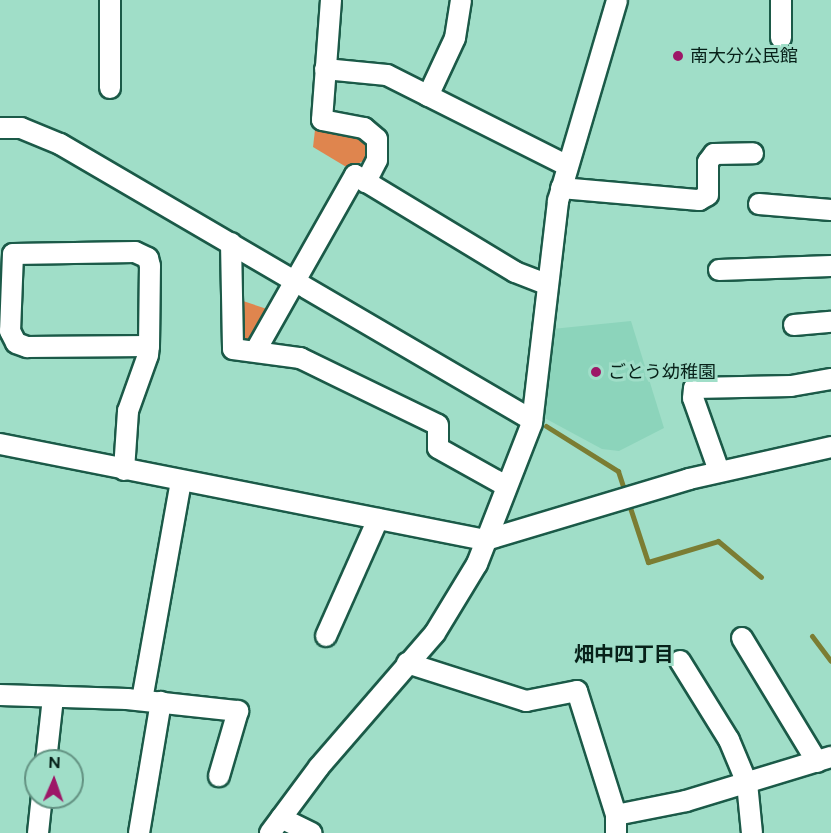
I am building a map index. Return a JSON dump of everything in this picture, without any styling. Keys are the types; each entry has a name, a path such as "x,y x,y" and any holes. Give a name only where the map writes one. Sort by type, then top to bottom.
{"street":[{"path":"110,0 110,88"},
{"path":"331,0 322,120 364,128 378,144 377,160 366,182"},
{"path":"428,96 455,38 461,0"},
{"path":"312,833 276,825 447,616 486,540 532,420 546,284 561,188 617,0"},
{"path":"780,38 781,0"},
{"path":"326,69 376,71 566,165"},
{"path":"0,128 38,133 231,243 532,420"},
{"path":"561,188 699,200 708,195 708,162 714,154 753,153"},
{"path":"256,350 355,175 515,272 546,284"},
{"path":"759,204 831,210"},
{"path":"231,243 233,349 256,350 300,358 438,425 438,448 506,486"},
{"path":"124,470 128,411 149,346 146,255 135,252 13,254 10,331 16,343 27,347 149,346"},
{"path":"719,270 831,266"},
{"path":"794,325 831,322"},
{"path":"719,471 693,398 694,388 791,386 831,379"},
{"path":"0,444 182,482 486,540 719,471 831,447"},
{"path":"139,833 152,701 182,482"},
{"path":"326,636 378,519"},
{"path":"407,663 526,701 577,691 616,824 824,760 742,638"},
{"path":"680,661 716,715 747,783 752,833"},
{"path":"0,695 152,701 238,711 219,776"},
{"path":"47,749 53,698"},
{"path":"38,833 41,809"}],"shaded area":[{"path":"315,130 360,134 371,145 368,159 348,168 313,147"},
{"path":"240,300 270,310 252,341 239,340"},
{"name":"ごとう幼稚園","path":"631,321 664,428 619,451 602,449 539,415 552,329"}],"waterway":[{"path":"546,426 618,471 648,562 718,541 761,577"},
{"path":"812,636 831,661"}],"place":[{"name":"南大分公民館","path":"678,56"},
{"name":"ごとう幼稚園","path":"596,372"}],"district":[{"name":"畑中四丁目","path":"624,654"}]}
